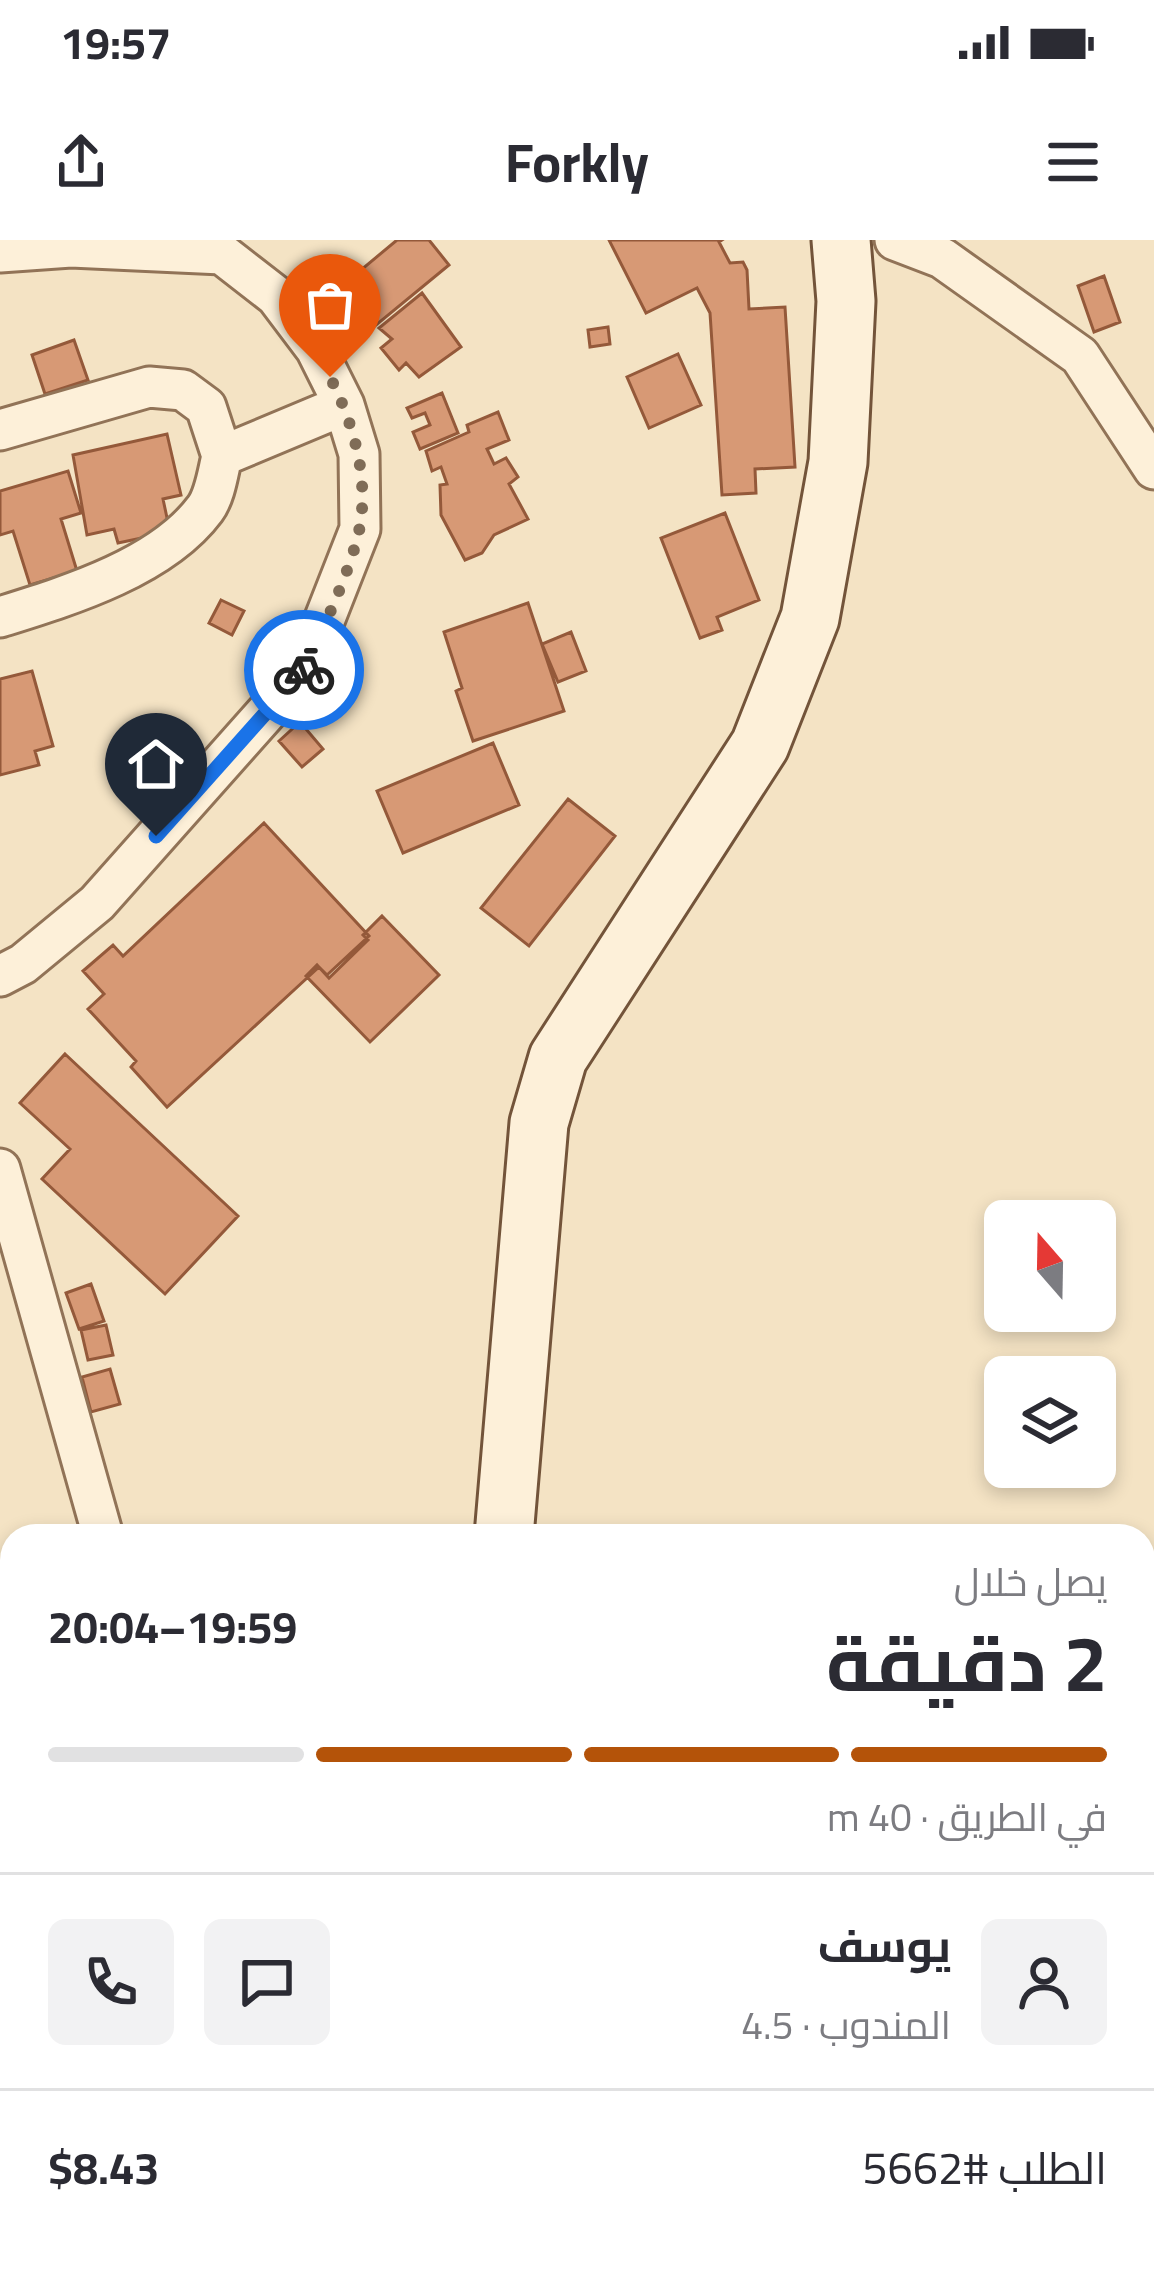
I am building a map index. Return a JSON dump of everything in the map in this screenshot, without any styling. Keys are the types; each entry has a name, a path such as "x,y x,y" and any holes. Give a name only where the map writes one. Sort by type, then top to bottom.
{"main road":[{"path":"505,1524 539,1123 558,1058 760,745 810,618 838,462 847,302 841,240"}],"street":[{"path":"895,240 953,249 1080,356 1154,469"},
{"path":"0,252 232,247 316,349 344,405 359,454 359,529 305,669 97,903 23,964 0,976"},
{"path":"0,430 148,387 183,390 206,406 222,456 207,507 169,542 136,565 59,598 0,616"},
{"path":"222,456 344,405"},
{"path":"0,1169 101,1524"}],"building":[{"path":"397,240 429,240 449,265 364,335 331,295"},
{"path":"609,240 722,240 730,263 743,262 747,270 749,309 785,307 795,467 755,469 756,493 722,495 710,313 697,288 646,313"},
{"path":"1104,276 1120,322 1094,332 1078,286"},
{"path":"422,293 461,347 419,377 406,363 399,370 381,348 392,339 379,328"},
{"path":"608,327 610,344 590,347 588,330"},
{"path":"74,340 88,380 45,394 32,355"},
{"path":"678,354 701,405 649,428 627,377"},
{"path":"442,393 458,433 420,449 413,432 430,425 425,413 412,418 407,408"},
{"path":"498,412 509,440 487,449 494,464 506,458 518,477 509,484 528,519 494,535 482,553 465,560 441,515 440,485 447,484 441,467 432,471 426,451 469,432 467,425"},
{"path":"167,434 181,495 163,499 170,532 118,543 114,529 87,535 73,455"},
{"path":"68,471 81,513 61,519 77,571 30,585 13,531 0,535 0,491"},
{"path":"725,513 759,600 717,617 722,630 700,638 661,538"},
{"path":"221,600 244,611 232,635 209,623"},
{"path":"528,603 564,711 473,741 444,632"},
{"path":"571,632 586,671 558,682 542,644"},
{"path":"32,671 53,746 35,751 39,765 0,775 0,679"},
{"path":"300,722 323,749 302,767 279,741"},
{"path":"493,743 519,805 403,853 377,791"},
{"path":"568,799 615,836 529,946 481,908"},
{"path":"264,823 369,936 327,975 319,967 167,1107 131,1067 136,1061 88,1009 104,994 83,971 113,945 123,956"},
{"path":"382,916 439,975 370,1042 306,976 317,965 329,978 368,940 363,935"},
{"path":"65,1054 238,1216 165,1294 42,1179 70,1149 20,1103"},
{"path":"91,1284 104,1321 79,1329 66,1293"},
{"path":"106,1325 113,1355 88,1360 81,1330"},
{"path":"110,1369 120,1404 91,1412 82,1377"}],"way so far":[{"path":"304,670 359,529 359,454 330,377"}],"route":[{"path":"156,836 304,670"}]}
